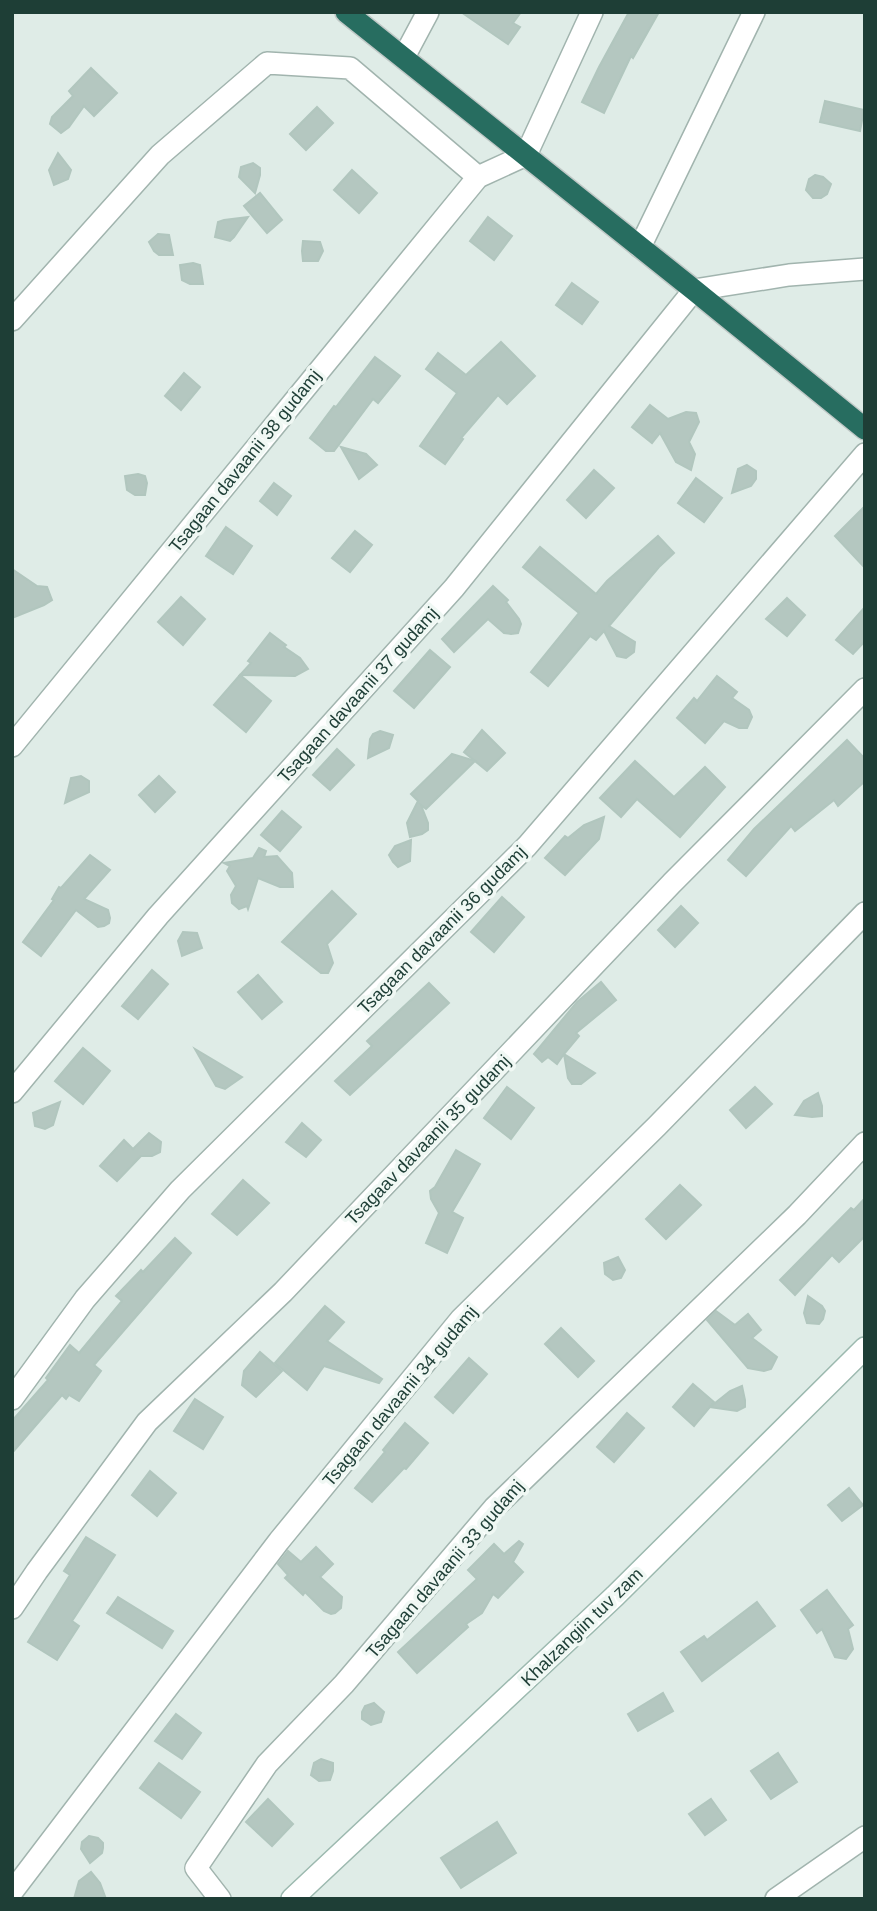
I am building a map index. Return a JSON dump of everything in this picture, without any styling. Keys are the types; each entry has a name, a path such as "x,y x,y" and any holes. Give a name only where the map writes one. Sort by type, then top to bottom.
{"highway":[{"path":"346,12 865,429"}],"street":[{"path":"404,57 428,12"},
{"path":"12,320 160,155 267,63 350,68 478,177 526,155 592,12"},
{"path":"640,247 754,12"},
{"name":"Tsagaan davaanii 38 gudamj","path":"12,746 478,177"},
{"path":"694,290 789,275 865,269"},
{"name":"Tsagaan davaanii 37 gudamj","path":"12,1092 159,916 454,588 694,290"},
{"name":"Tsagaan davaanii 36 gudamj","path":"12,1399 85,1299 180,1190 527,846 865,454"},
{"name":"Tsagaav davaanii 35 gudamj","path":"12,1608 147,1422 283,1292 662,893 865,689"},
{"name":"Tsagaan davaanii 34 gudamj","path":"12,1892 279,1541 461,1318 657,1126 865,913"},
{"name":"Tsagaan davaanii 33 gudamj","path":"220,1899 196,1868 267,1763 344,1684 494,1508 797,1215 865,1143"},
{"name":"Khalzangiin tuv zam","path":"292,1899 615,1596 865,1348"},
{"path":"776,1899 865,1838"}],"building":[{"path":"461,12 521,12 513,23 520,27 508,44"},
{"path":"629,12 659,12 633,58 631,56 604,113 582,102"},
{"path":"91,68 117,93 94,116 84,106 69,127 61,133 50,124 52,117 73,96 69,91"},
{"path":"825,101 864,110 860,131 820,122"},
{"path":"317,107 333,123 306,150 290,134"},
{"path":"58,153 71,170 68,179 54,185 49,170"},
{"path":"253,163 260,168 255,193 239,177 241,167"},
{"path":"352,170 377,193 359,213 334,190"},
{"path":"815,175 823,177 831,184 827,194 821,198 813,198 806,190 809,179"},
{"path":"260,193 282,220 267,233 244,206"},
{"path":"248,217 230,241 215,237 218,222"},
{"path":"488,217 512,236 494,260 470,241"},
{"path":"158,234 169,235 173,255 159,255 154,251 149,242"},
{"path":"303,241 320,242 323,251 318,261 303,261"},
{"path":"180,265 200,265 203,284 190,284 182,280"},
{"path":"572,283 598,302 582,324 556,305"},
{"path":"501,342 535,376 507,404 498,395 461,438 463,439 445,464 420,446 457,393 426,369 438,353 466,375"},
{"path":"375,357 400,376 378,403 373,399 334,451 326,451 310,438"},
{"path":"184,373 200,387 181,410 165,396"},
{"path":"650,405 668,419 686,412 696,413 699,422 689,442 695,454 691,470 676,462 660,433 652,443 632,427"},
{"path":"341,447 366,454 377,465 359,479"},
{"path":"747,465 756,471 756,479 751,486 732,493 738,469"},
{"path":"594,470 614,488 586,518 567,500"},
{"path":"125,476 145,476 145,495 135,495 127,490"},
{"path":"696,478 722,498 704,522 678,503"},
{"path":"274,483 291,496 277,515 260,501"},
{"path":"865,506 865,568 835,536"},
{"path":"226,527 252,546 233,574 206,556"},
{"path":"355,531 372,545 350,572 332,558"},
{"path":"658,536 674,553 609,626 635,642 634,652 626,658 617,656 604,631 596,640 590,636 548,686 531,672 579,613 523,567 540,547 596,594"},
{"path":"12,569 37,586 47,587 52,600 12,618"},
{"path":"493,586 508,600 506,602 519,619 521,624 518,633 504,633 488,619 454,652 442,639"},
{"path":"181,597 205,619 183,645 158,622"},
{"path":"787,598 805,615 787,636 766,619"},
{"path":"865,607 865,641 853,654 836,640"},
{"path":"270,633 300,658 308,669 295,676 240,675"},
{"path":"430,650 450,667 414,708 394,691"},
{"path":"240,675 271,701 246,732 214,705"},
{"path":"717,676 737,692 732,698 749,710 752,717 747,728 739,728 724,721 705,743 677,718 694,698 697,701"},
{"path":"482,730 505,753 487,771 464,752"},
{"path":"380,731 393,735 389,748 368,758 370,739"},
{"path":"847,740 865,759 865,781 838,806 834,800 795,831 791,826 746,876 728,860 754,829"},
{"path":"337,749 354,765 330,790 313,775"},
{"path":"452,754 475,761 426,809 421,805 428,830 410,837 407,823 418,801 411,794"},
{"path":"635,761 674,797 705,767 725,787 680,837 637,799 621,817 600,798"},
{"path":"81,776 89,781 89,792 65,803 71,778"},
{"path":"159,776 175,792 155,812 139,795"},
{"path":"282,811 301,827 280,851 261,835"},
{"path":"604,817 599,839 565,875 545,858 565,836 568,838 584,825"},
{"path":"411,840 410,861 398,867 389,855 395,846"},
{"path":"259,848 266,851 264,857 277,856 292,873 293,887 280,887 258,878 248,909 247,906 239,909 232,903 231,895 236,886 227,871 230,866 224,863 253,858"},
{"path":"90,855 110,870 84,899 108,910 109,923 98,927 76,910 41,956 23,942 54,900 52,899 59,887 61,888"},
{"path":"332,891 356,914 327,944 333,963 328,973 321,973 282,942"},
{"path":"502,897 524,917 494,952 471,932"},
{"path":"681,906 698,923 675,947 658,930"},
{"path":"183,932 197,933 202,948 182,956 178,941"},
{"path":"152,970 168,984 138,1019 122,1006"},
{"path":"258,975 282,1002 262,1019 238,992"},
{"path":"601,982 616,1000 576,1033 579,1036 557,1064 548,1057 542,1062 534,1054 577,1002"},
{"path":"429,983 449,1003 350,1095 335,1081 372,1046 367,1041"},
{"path":"83,1048 110,1071 83,1104 55,1081"},
{"path":"195,1049 242,1077 225,1089 216,1086"},
{"path":"564,1054 595,1073 581,1084 572,1084 568,1078"},
{"path":"507,1087 534,1108 511,1139 484,1118"},
{"path":"755,1087 772,1104 746,1128 730,1110"},
{"path":"818,1093 822,1116 795,1115 804,1101"},
{"path":"60,1102 53,1125 45,1129 35,1126 33,1113"},
{"path":"302,1123 321,1140 306,1157 286,1142"},
{"path":"149,1133 161,1142 160,1152 152,1156 141,1156 117,1181 100,1166 124,1140 133,1149"},
{"path":"456,1150 480,1164 452,1212 463,1218 447,1253 426,1243 439,1213 431,1199 430,1191"},
{"path":"243,1180 269,1203 237,1235 212,1214"},
{"path":"680,1185 701,1205 666,1239 646,1219"},
{"path":"865,1198 865,1236 839,1262 832,1255 795,1295 780,1280 851,1208 854,1210"},
{"path":"175,1238 191,1253 94,1365 101,1371 79,1401 69,1395 66,1399 62,1395 12,1453 12,1421 48,1380 46,1378 70,1345 79,1353 122,1301 116,1296"},
{"path":"618,1257 625,1270 621,1278 613,1280 605,1274 604,1263"},
{"path":"808,1296 825,1311 819,1324 807,1323 804,1313"},
{"path":"325,1306 344,1322 327,1341 382,1379 379,1383 324,1366 307,1390 275,1363"},
{"path":"716,1311 735,1325 748,1314 761,1330 752,1338 777,1357 771,1369 764,1371 748,1368 707,1320"},
{"path":"561,1328 594,1361 578,1377 545,1344"},
{"path":"260,1352 282,1371 256,1397 242,1385 244,1371"},
{"path":"469,1358 487,1374 453,1413 435,1397"},
{"path":"693,1384 714,1402 694,1426 673,1407"},
{"path":"742,1386 745,1407 737,1411 710,1407 730,1391"},
{"path":"195,1399 223,1417 203,1449 174,1431"},
{"path":"627,1413 644,1428 614,1462 597,1447"},
{"path":"405,1423 428,1443 372,1502 355,1488"},
{"path":"150,1471 176,1493 157,1516 132,1495"},
{"path":"849,1488 863,1505 842,1521 828,1505"},
{"path":"86,1537 115,1555 72,1621 79,1626 57,1660 28,1642 70,1575 64,1571"},
{"path":"519,1541 523,1544 513,1562 523,1572 498,1598 493,1594 482,1613 466,1624 468,1627 417,1673 398,1652 477,1579 468,1570 494,1544 504,1554"},
{"path":"316,1547 333,1564 320,1577 342,1597 341,1608 335,1613 324,1611 305,1592 303,1595 285,1578 288,1575 278,1564 288,1551 301,1562"},
{"path":"827,1590 853,1625 848,1629 853,1649 846,1659 835,1657 822,1629 817,1633 801,1610"},
{"path":"118,1597 173,1631 162,1648 107,1613"},
{"path":"757,1602 775,1626 702,1681 681,1652 704,1636 707,1640"},
{"path":"663,1693 673,1711 638,1731 628,1714"},
{"path":"374,1703 384,1712 381,1722 371,1725 362,1719 362,1712 365,1706"},
{"path":"176,1714 201,1733 182,1759 155,1741"},
{"path":"778,1753 797,1782 771,1799 751,1771"},
{"path":"321,1759 333,1763 330,1780 319,1781 311,1775 314,1763"},
{"path":"159,1763 200,1792 181,1818 140,1788"},
{"path":"268,1799 293,1824 272,1846 246,1822"},
{"path":"711,1799 726,1820 705,1835 689,1814"},
{"path":"497,1822 516,1853 461,1888 441,1858"},
{"path":"89,1836 98,1838 103,1843 102,1853 90,1863 81,1849 82,1842"},
{"path":"91,1872 100,1883 106,1899 74,1899 79,1881"}]}
